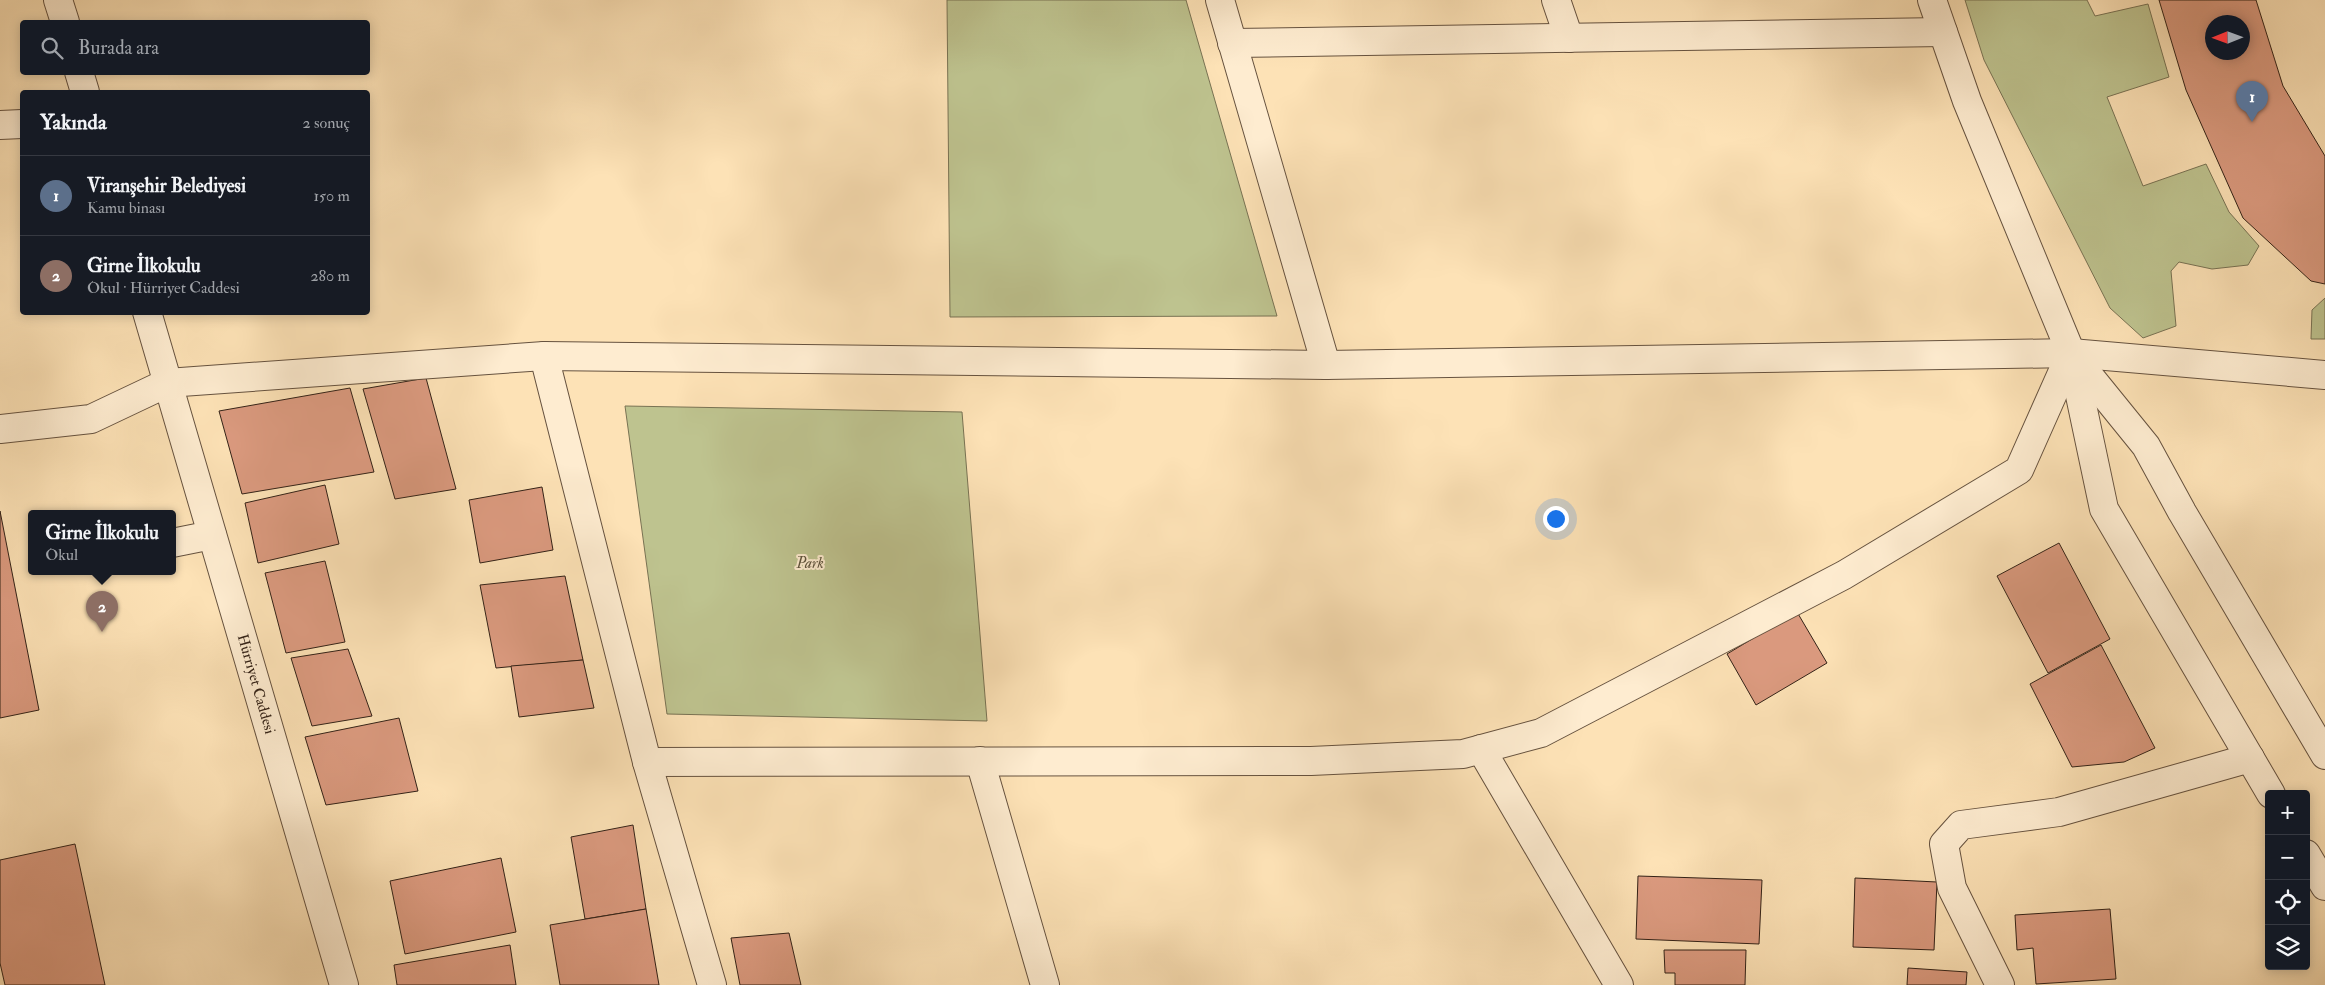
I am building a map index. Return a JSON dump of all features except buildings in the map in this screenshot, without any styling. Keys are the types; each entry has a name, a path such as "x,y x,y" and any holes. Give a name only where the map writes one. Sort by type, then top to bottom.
{"street":[{"path":"58,0 64,20"},
{"path":"1220,0 1326,365"},
{"path":"1556,0 1569,38"},
{"path":"1932,0 1967,101 2071,353 2104,509 2269,790"},
{"path":"1232,43 1943,32"},
{"path":"80,75 84,90"},
{"path":"0,125 20,124"},
{"name":"Hürriyet Caddesi","path":"149,315 344,985"},
{"path":"647,762 1311,760 1463,754 1541,733 1844,575 2019,470 2071,353"},
{"path":"2071,353 2146,446 2182,512 2325,755"},
{"path":"0,429 91,419 168,383 544,356 1326,365 2071,353 2325,375"},
{"path":"544,356 647,762 712,985"},
{"path":"176,542 212,535"},
{"path":"1481,749 1619,985"},
{"path":"2000,985 1952,888 1944,844 1961,826 2060,812 2250,758"},
{"path":"980,761 1046,985"},
{"path":"2310,861 2325,886"}],"green space":[{"path":"947,0 1186,0 1277,316 950,317"},
{"path":"1965,0 2087,0 2095,16 2148,4 2169,77 2107,97 2143,186 2206,164 2229,212 2259,246 2248,265 2212,269 2179,262 2171,271 2176,326 2143,338 2110,308 1984,60"},
{"path":"2325,298 2325,339 2311,339 2312,310"},
{"name":"Park","path":"625,406 962,412 987,721 667,714"}],"place":[{"name":"Viranşehir Belediyesi","path":"2252,122"},
{"name":"Girne İlkokulu","path":"102,632"}]}
